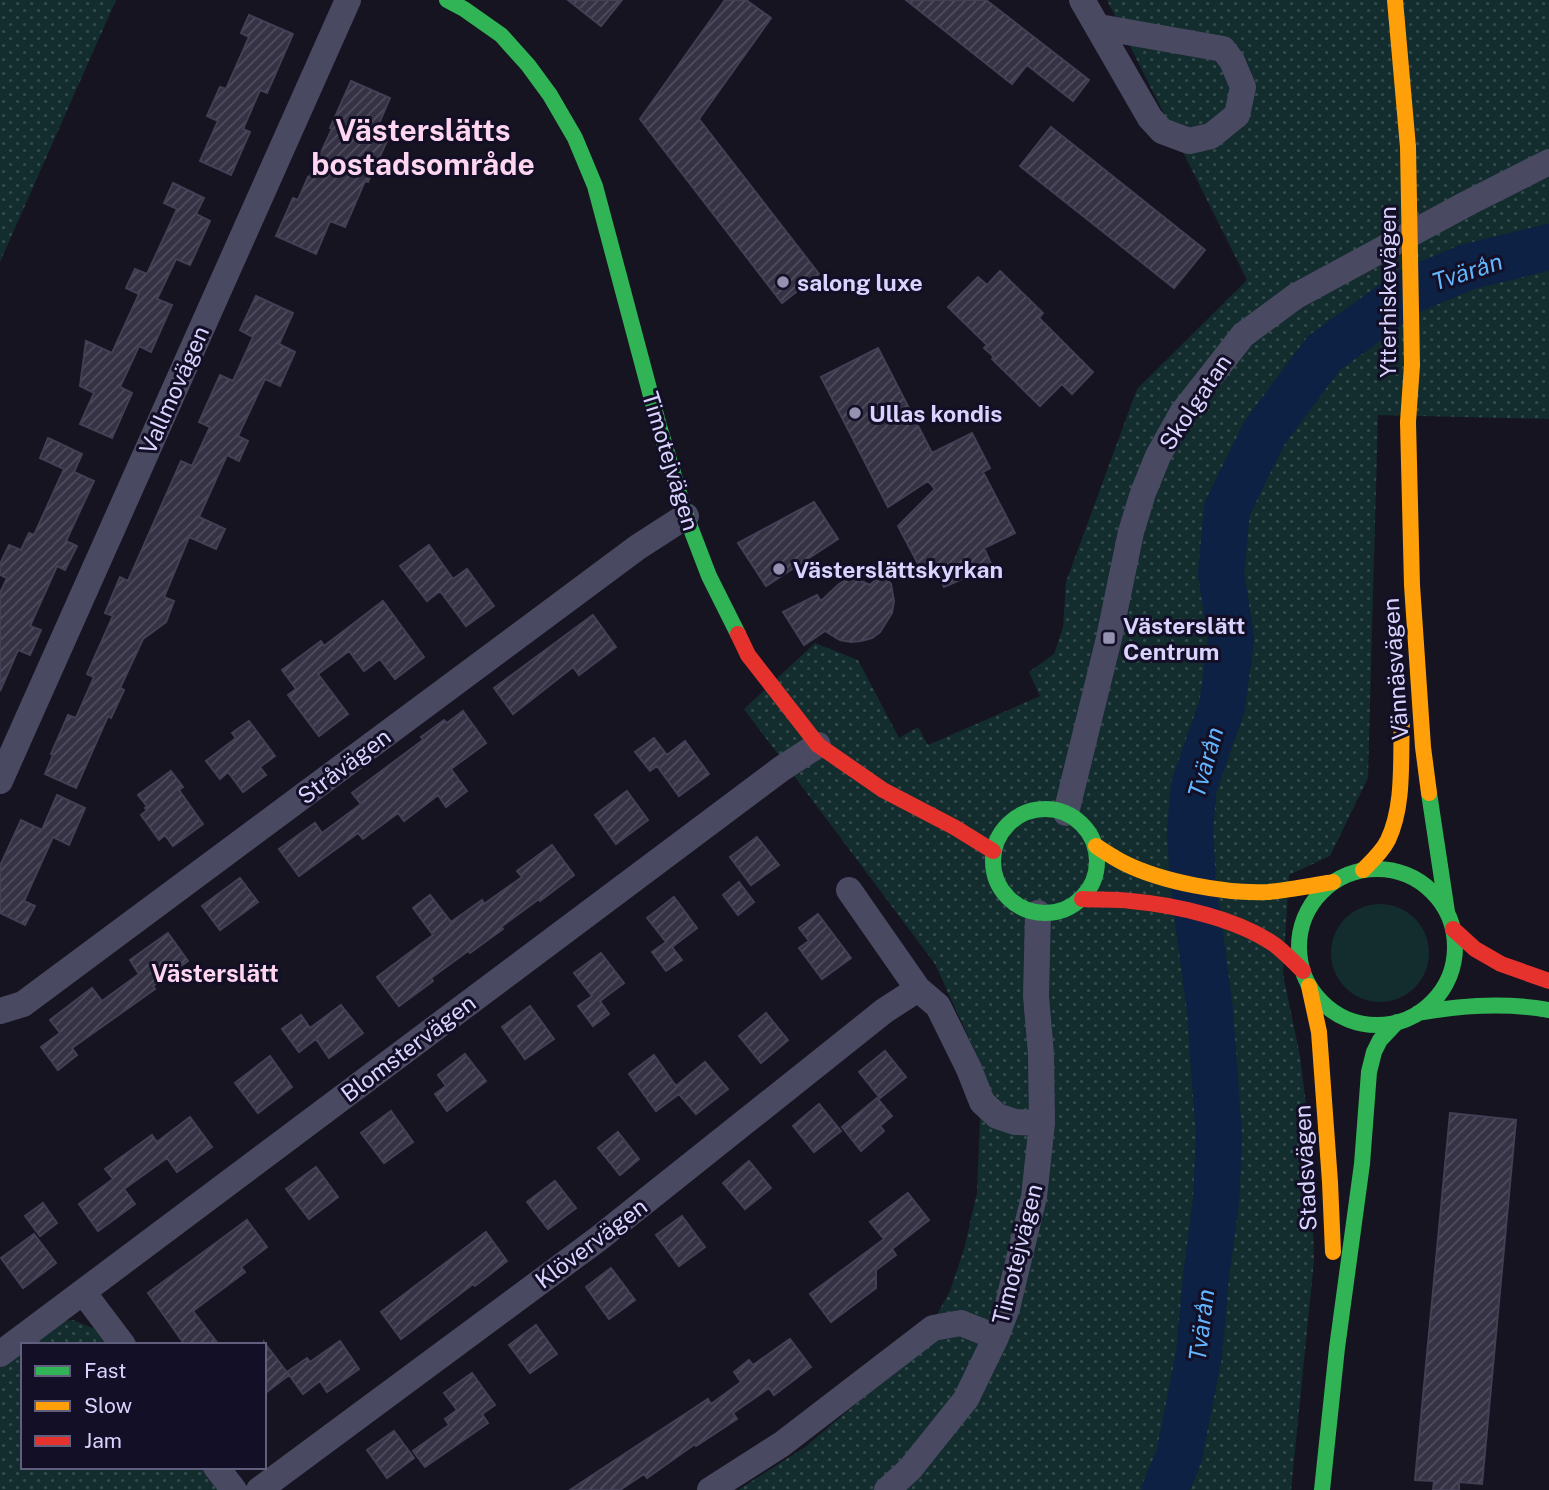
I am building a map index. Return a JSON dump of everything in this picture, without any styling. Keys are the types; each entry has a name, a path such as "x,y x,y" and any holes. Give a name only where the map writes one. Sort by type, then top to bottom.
{"main road":[{"name":"Timotejvägen","path":"447,0 501,36 528,65 550,95 575,138 595,186 659,426 686,516 709,576 748,655 818,745 883,790 993,851"},
{"name":"Ytterhiskevägen","path":"1395,0 1408,147 1412,365 1408,422 1412,585"},
{"name":"Vännäsvägen","path":"1356,872 1379,853 1395,822 1412,585"},
{"name":"Vännäsvägen","path":"1412,585 1423,747 1447,912"},
{"path":"1046,807 1066,813 1086,827 1096,846 1098,867 1093,883 1082,899 1070,907 1054,912 1038,913 1021,908 1007,898 992,868 993,851 1003,828 1022,812 1046,807"},
{"path":"1096,846 1125,863 1150,873 1206,886 1253,892 1332,882 1356,872 1383,869 1403,873 1436,895 1447,912 1453,929 1455,948 1452,968 1445,986 1433,1001 1418,1013"},
{"path":"1306,979 1299,946 1303,922 1314,900 1332,882"},
{"path":"1082,899 1143,902 1244,929 1282,950 1325,1006 1347,1019 1372,1025 1397,1022 1418,1013 1489,1003 1549,1010"},
{"path":"1453,929 1475,948 1501,964 1549,981"},
{"name":"Stadsvägen","path":"1306,979 1319,1032 1330,1182 1337,1348"},
{"name":"Stadsvägen","path":"1322,1490 1337,1348 1362,1164 1369,1072 1380,1040 1397,1022"}],"street":[{"name":"Vallmovägen","path":"0,781 348,0"},
{"path":"1082,0 1150,118 1162,131 1189,141 1211,135 1237,115 1243,87 1232,61 1223,49 1099,27"},
{"name":"Skolgatan","path":"1066,813 1109,638 1131,532 1158,456 1182,413 1243,335 1296,296 1549,162"},
{"name":"Stråvägen","path":"0,1011 23,1004 638,547 686,516"},
{"name":"Blomstervägen","path":"0,1354 781,769 818,745"},
{"path":"849,890 918,989 938,1006 982,1102 997,1116 1015,1122 1042,1123"},
{"name":"Timotejvägen","path":"710,1490 782,1444 933,1328 961,1323 996,1337 1007,1308 1034,1197 1042,1123 1041,1054 1036,996 1038,913"},
{"name":"Klövervägen","path":"259,1490 598,1240 884,1011 918,989"},
{"path":"83,1292 121,1343"},
{"path":"887,1490 910,1469 966,1399 996,1337"},
{"path":"218,1469 234,1490"}],"green space":[{"path":"0,0 116,0 0,262"},
{"path":"1107,0 1549,0 1549,419 1378,415 1368,778 1330,856 1289,875 1283,974 1300,1056 1311,1146 1314,1261 1291,1490 738,1490 805,1447 916,1353 950,1291 964,1249 977,1193 982,1067 935,964 744,709 815,643 858,660 899,738 918,727 928,745 1040,696 1029,672 1054,654 1063,627 1066,582 1137,389 1247,280"},
{"path":"1380,904 1399,908 1415,918 1425,934 1429,953 1425,972 1415,988 1399,998 1380,1002 1361,998 1345,988 1335,972 1331,953 1335,934 1345,918 1361,908"},
{"path":"73,1320 103,1332 111,1343 25,1343 49,1322"},
{"path":"21,1347 21,1469 207,1469 223,1490 0,1490 0,1365"}],"building":[{"path":"568,0 622,0 601,26"},
{"path":"725,0 746,0 771,18 699,119 819,274 782,303 640,119"},
{"path":"906,0 986,0 1089,80 1073,101 1027,65 1012,84"},
{"path":"249,15 293,34 267,93 260,90 243,129 250,132 231,175 200,161 218,121 207,116 220,87 226,89 249,37 241,33"},
{"path":"351,81 390,98 374,135 387,141 368,182 365,181 345,227 330,221 316,254 276,236 293,198 298,200 309,178"},
{"path":"1051,127 1205,250 1174,288 1020,166"},
{"path":"173,183 204,198 196,214 210,221 190,265 176,259 157,299 172,305 151,352 139,346 120,387 132,393 112,438 80,424 94,393 80,386 86,341 112,353 139,294 126,288 135,269 147,274 177,209 164,203"},
{"path":"1000,271 1043,313 1039,318 1093,372 1072,394 1062,384 1040,406 992,359 994,357 984,348 987,345 948,307 978,277 987,285"},
{"path":"256,296 293,313 279,344 295,352 280,386 265,379 238,436 248,441 239,461 227,455 199,517 225,529 216,549 189,537 164,597 174,601 166,622 143,639 120,688 124,690 111,718 108,716 76,788 45,774 53,755 51,754 68,715 76,718 94,677 87,674 113,616 105,613 120,577 128,581 181,461 192,466 210,427 199,422 220,375 233,381 253,337 240,330"},
{"path":"878,348 932,453 972,433 990,468 983,472 1015,533 984,548 992,566 944,587 937,574 926,579 898,526 935,489 928,481 888,507 821,377"},
{"path":"48,438 82,454 74,472 94,481 66,541 77,546 65,570 57,566 30,626 41,630 30,655 18,650 0,691 0,593 7,578 0,575 0,564 9,545 21,550 29,533 34,535 64,469 40,458"},
{"path":"814,502 838,539 766,586 738,543"},
{"path":"429,545 453,579 467,569 494,606 466,626 440,591 427,601 400,566"},
{"path":"882,574 891,584 894,601 892,613 880,632 872,638 851,642 840,640 825,631 804,645 783,612 817,595 821,601 846,580 859,580 870,585"},
{"path":"383,601 424,657 395,679 380,659 364,671 349,651 318,674 348,714 319,736 288,695 296,689 282,670 321,641 324,646"},
{"path":"593,615 616,647 579,675 573,667 513,714 494,688"},
{"path":"463,711 486,743 451,769 467,791 446,807 438,795 404,821 398,813 363,839 358,833 299,876 279,849 315,823 322,833 361,804 352,793 423,740 421,737 444,720 447,723"},
{"path":"249,721 275,756 260,767 266,775 243,792 228,772 220,779 206,761 236,738 232,733"},
{"path":"654,738 667,755 685,741 709,774 679,796 657,766 650,771 635,752"},
{"path":"171,771 183,787 179,790 203,824 173,846 165,835 159,840 141,815 147,810 147,806 138,795"},
{"path":"627,791 648,820 616,844 595,815"},
{"path":"57,795 85,808 69,845 53,837 24,901 35,906 25,925 0,913 0,866 21,820 42,830"},
{"path":"757,837 779,865 751,885 730,857"},
{"path":"552,845 574,875 501,927 503,929 470,953 468,951 431,978 433,981 399,1006 377,977 433,935 413,908 430,895 451,922 482,900 484,904 522,877 517,871"},
{"path":"240,878 258,902 220,930 202,906"},
{"path":"739,882 754,902 738,915 723,895"},
{"path":"674,897 697,928 672,947 682,960 666,971 652,952 666,942 647,918"},
{"path":"818,914 851,958 822,979 799,948 809,941 799,928"},
{"path":"168,933 188,961 153,986 155,989 72,1048 77,1055 58,1070 41,1047 60,1033 50,1020 92,988 102,1001 139,974 130,960"},
{"path":"601,953 624,983 600,1001 609,1014 593,1026 578,1006 592,996 574,973"},
{"path":"341,1005 363,1033 329,1058 316,1039 299,1052 282,1029 301,1015 310,1028"},
{"path":"530,1006 554,1039 525,1059 502,1027"},
{"path":"766,1013 788,1040 761,1063 739,1036"},
{"path":"885,1051 906,1077 880,1098 859,1072"},
{"path":"465,1054 486,1081 447,1111 435,1094 446,1086 438,1075"},
{"path":"654,1055 676,1086 705,1062 728,1089 696,1114 679,1094 656,1111 629,1074"},
{"path":"270,1056 292,1087 258,1113 235,1083"},
{"path":"877,1098 892,1116 880,1126 884,1131 861,1151 842,1127"},
{"path":"819,1104 841,1131 814,1152 793,1126"},
{"path":"391,1111 413,1142 384,1163 361,1133"},
{"path":"1450,1113 1516,1120 1482,1484 1459,1482 1459,1490 1433,1490 1434,1481 1415,1480"},
{"path":"190,1117 212,1147 177,1172 167,1158 124,1189 135,1204 98,1231 79,1204 113,1179 105,1169 152,1135 157,1142"},
{"path":"618,1132 639,1159 620,1175 598,1148"},
{"path":"749,1161 771,1188 745,1209 723,1183"},
{"path":"316,1167 338,1197 309,1219 286,1189"},
{"path":"555,1181 576,1208 548,1229 527,1202"},
{"path":"908,1193 929,1220 892,1249 896,1255 876,1270 876,1288 831,1322 810,1294 884,1239 870,1222"},
{"path":"43,1203 57,1223 40,1236 25,1216"},
{"path":"682,1216 705,1247 679,1266 656,1235"},
{"path":"247,1220 267,1247 241,1267 245,1272 193,1311 217,1343 184,1343 148,1293"},
{"path":"486,1232 507,1261 401,1339 381,1312"},
{"path":"34,1234 56,1263 23,1288 1,1258"},
{"path":"611,1268 635,1300 609,1319 586,1287"},
{"path":"536,1325 557,1354 530,1373 509,1345"},
{"path":"790,1339 811,1367 774,1395 769,1388 733,1413 737,1419 696,1446 695,1444 647,1478 644,1474 620,1490 570,1490 708,1399 711,1404 741,1382 734,1372 749,1360 753,1365"},
{"path":"340,1341 359,1369 327,1392 320,1381 303,1394 287,1372 307,1358 310,1362"},
{"path":"266,1345 289,1375 266,1392"},
{"path":"472,1373 495,1405 482,1414 488,1423 425,1467 413,1451 449,1425 445,1419 457,1410 444,1393"},
{"path":"394,1431 414,1458 387,1478 367,1450"}],"waterway":[{"name":"Tvärån","path":"1165,1490 1179,1456 1199,1355 1216,1201 1219,1137 1210,1010 1193,883 1190,830 1194,786 1222,706 1231,639 1221,573 1227,509 1265,432 1324,353 1410,291 1467,267 1549,247"}],"traffic: fast":[{"path":"447,0 501,35 550,95 575,138 595,186 659,426 686,516 709,576 738,634"},
{"path":"1429,793 1447,912"},
{"path":"1045,809 1065,813 1082,824 1093,841 1097,861 1093,881 1082,898 1065,909 1045,913 1025,909 1008,898 997,881 993,861 997,841 1008,824 1025,813 1045,809"},
{"path":"1377,869 1407,875 1432,892 1449,917 1455,947 1449,977 1432,1002 1407,1019 1377,1025 1347,1019 1322,1002 1305,977 1299,947 1305,917 1322,892 1347,875 1377,869"},
{"path":"1418,1013 1483,1006 1549,1010"},
{"path":"1322,1490 1337,1348 1362,1164 1369,1072 1380,1040 1397,1022"}],"traffic: slow":[{"path":"1395,0 1408,147"},
{"path":"1408,147 1412,365"},
{"path":"1412,365 1408,422 1412,585 1423,747 1429,793"},
{"path":"1363,870 1388,840 1397,811 1401,781 1402,719"},
{"path":"1096,846 1139,870 1214,889 1268,892 1333,882"},
{"path":"1309,986 1319,1032 1333,1252"}],"traffic: jam":[{"path":"738,634 748,655 818,745 883,790 993,851"},
{"path":"1082,899 1149,903 1225,921 1275,945 1303,971"},
{"path":"1453,929 1475,949 1501,964 1549,981"}],"place":[{"name":"salong luxe","path":"783,282"},
{"name":"Ullas kondis","path":"855,413"},
{"name":"Västerslättskyrkan","path":"779,569"},
{"name":"Västerslätt Centrum","path":"1109,638"}],"district":[{"name":"Västerslätts bostadsområde","path":"423,147"},
{"name":"Västerslätt","path":"215,973"}]}
